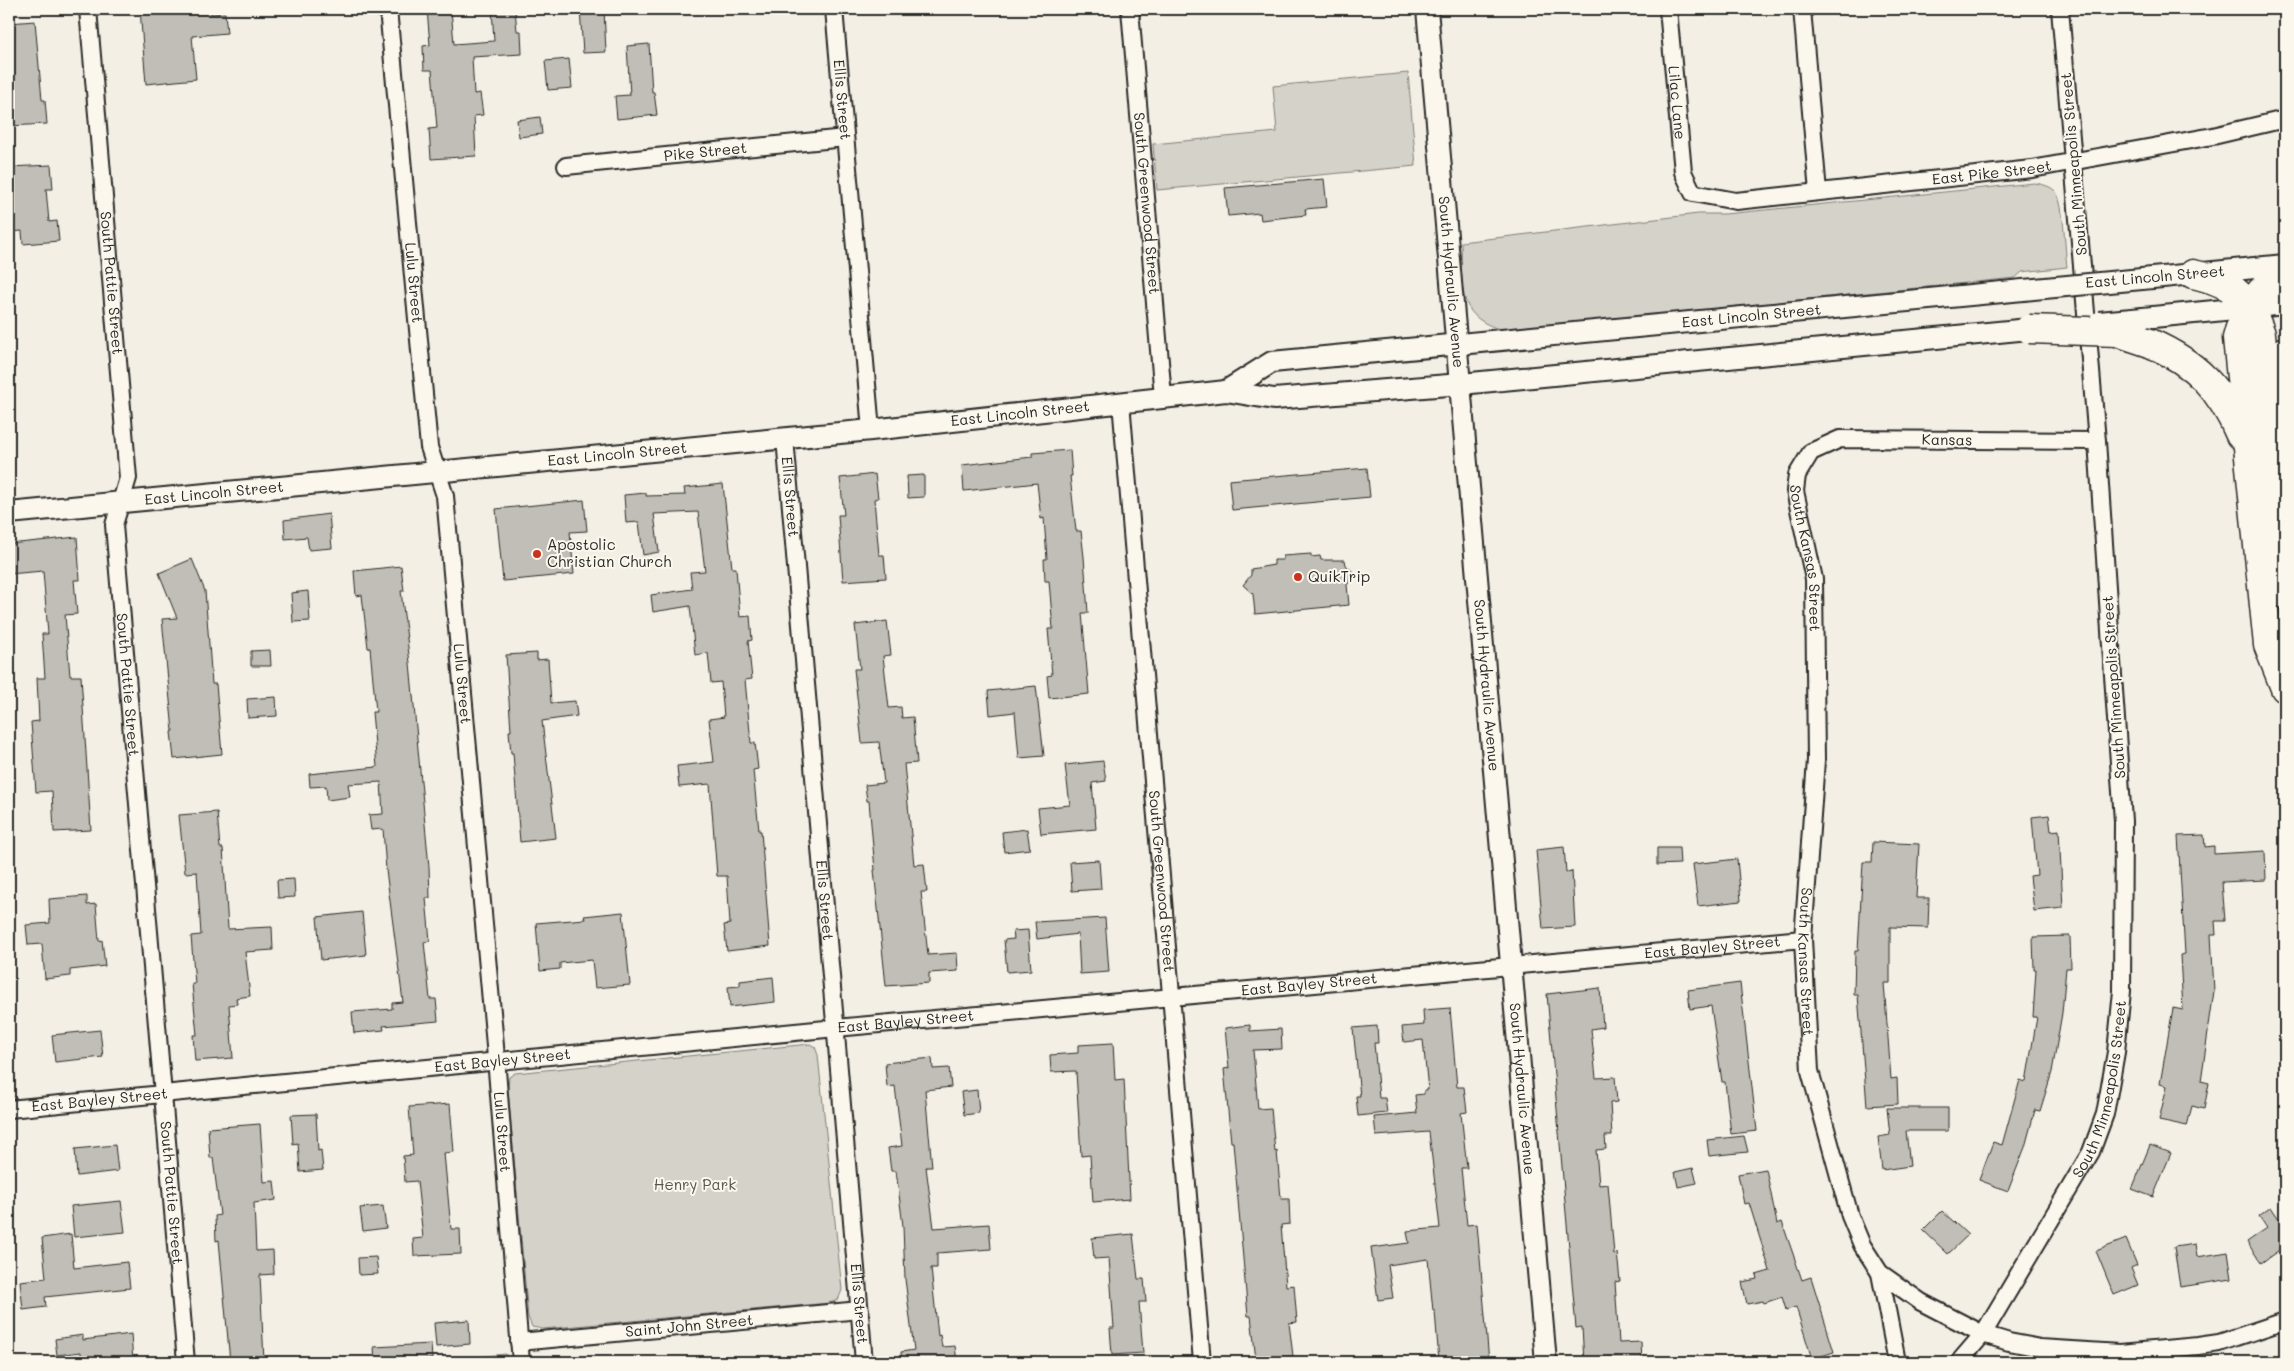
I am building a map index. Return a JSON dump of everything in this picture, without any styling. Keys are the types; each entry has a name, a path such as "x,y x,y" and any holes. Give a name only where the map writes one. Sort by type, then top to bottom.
{"highway":[{"path":"2285,273 2276,278 2249,308 2241,322 2237,338 2268,645 2285,688"},
{"path":"2193,274 2219,280 2236,292 2249,308 2261,334 2285,594"},
{"path":"2029,329 2146,331 2204,377 2232,415 2249,456"},
{"path":"2269,430 2276,371 2285,351"}],"street":[{"name":"South Pattie Street","path":"88,9 128,478 114,525 186,1362"},
{"name":"Lulu Street","path":"388,9 429,447 444,496 496,1061 521,1362"},
{"name":"Ellis Street","path":"834,9 870,430"},
{"name":"South Greenwood Street","path":"1130,9 1163,397"},
{"name":"South Hydraulic Avenue","path":"1427,9 1546,1362"},
{"name":"Lilac Lane","path":"1668,9 1683,172 1694,193"},
{"path":"1802,9 1818,192"},
{"name":"South Minneapolis Street","path":"1959,1362 1984,1334 2091,1152 2105,1114 2116,1052 2124,949 2123,821 2097,441 2060,9"},
{"name":"East Pike Street","path":"1694,193 1736,201 2032,169 2213,136 2285,119"},
{"name":"Pike Street","path":"566,166 845,138"},
{"name":"East Lincoln Street","path":"1226,390 1272,362 1457,346 2285,265"},
{"path":"2146,331 2249,308 2285,304"},
{"name":"East Lincoln Street","path":"9,513 870,430 1226,390 1274,399 1460,384 2029,329"},
{"name":"South Greenwood Street","path":"1121,402 1202,1362"},
{"name":"Ellis Street","path":"785,438 864,1362"},
{"name":"Kansas","path":"1805,461 1811,452 1840,439 2097,441"},
{"name":"South Kansas Street","path":"1805,461 1797,475 1795,491 1814,579 1816,760 1803,939 1810,1071 1850,1216 1862,1245 1880,1273 1921,1302 1984,1334"},
{"name":"East Bayley Street","path":"9,1109 836,1028 1803,939"},
{"path":"1880,1273 1897,1362"},
{"name":"Saint John Street","path":"519,1342 860,1310"},
{"path":"1984,1334 2009,1342 2040,1348 2120,1353 2219,1344 2285,1321"}],"green space":[{"path":"1408,73 1416,166 1157,190 1153,144 1277,132 1273,86"},
{"path":"2034,183 2052,188 2059,198 2067,267 2022,272 2015,278 1503,330 1487,324 1476,317 1464,297 1461,242 1698,214 1725,214"},
{"path":"2285,371 2285,466 2280,385"},
{"name":"Henry Park","path":"810,1044 815,1047 818,1055 842,1290 838,1300 829,1303 543,1329 532,1327 528,1317 508,1089 509,1077 515,1073"},
{"path":"506,1354 507,1362 426,1362"}],"building":[{"path":"140,9 211,9 211,14 225,13 227,33 192,36 196,79 146,84"},
{"path":"427,9 451,9 454,44 494,41 492,9 515,9 517,31 521,31 522,54 472,57 474,94 480,93 483,115 474,116 476,156 431,159 429,129 437,128 432,70 424,70 423,46 430,45"},
{"path":"580,9 604,9 606,52 583,53"},
{"path":"35,21 42,100 45,100 47,124 9,126 9,23"},
{"path":"649,44 652,92 654,92 657,115 617,119 615,96 630,95 627,46"},
{"path":"569,59 572,88 548,90 545,61"},
{"path":"540,117 542,134 519,137 517,120"},
{"path":"51,165 53,189 46,189 49,222 57,221 59,241 23,244 22,231 11,232 9,167"},
{"path":"1324,179 1327,207 1305,209 1306,215 1261,220 1260,213 1228,216 1225,188"},
{"path":"1070,450 1072,476 1070,476 1076,531 1081,531 1084,557 1088,613 1082,613 1089,694 1049,698 1047,676 1052,675 1048,629 1053,629 1049,581 1045,581 1044,559 1047,559 1044,518 1041,519 1037,483 964,491 962,465 1032,457 1032,453"},
{"path":"1367,468 1370,497 1232,510 1229,480"},
{"path":"875,474 878,498 874,499 879,555 884,555 886,578 843,581 838,515 844,515 840,478"},
{"path":"924,475 924,497 908,498 907,476"},
{"path":"723,484 732,568 736,568 740,617 750,616 752,640 748,641 752,679 745,680 751,743 755,743 758,769 753,770 759,831 761,831 770,946 727,951 724,925 730,924 727,876 717,876 710,784 679,787 677,766 714,762 709,719 724,717 721,682 711,683 708,653 695,655 690,606 653,612 651,595 692,589 690,572 705,571 698,512 654,514 659,552 643,555 639,522 626,523 624,495 646,493 646,496 685,495 684,488"},
{"name":"Apostolic Christian Church","path":"584,500 587,531 570,532 574,574 503,581 496,509"},
{"path":"329,514 332,548 309,550 307,537 285,539 284,520"},
{"path":"77,537 80,580 74,580 77,614 65,615 70,676 81,676 91,830 54,832 52,791 36,792 31,722 39,721 37,678 45,678 42,634 48,634 43,571 9,574 9,544"},
{"path":"1311,554 1311,557 1320,556 1321,560 1345,560 1346,565 1355,574 1347,585 1349,605 1255,614 1253,594 1243,585 1251,575 1251,569 1274,565 1274,560 1283,560 1283,556"},
{"path":"192,559 205,591 212,684 216,684 222,754 174,759 162,619 177,618 159,573"},
{"path":"401,566 404,591 401,591 410,663 429,867 430,898 426,898 430,941 424,942 430,999 436,999 438,1021 383,1026 384,1030 354,1033 352,1012 392,1009 392,1003 403,1002 386,870 383,829 371,830 369,815 383,814 381,782 348,784 350,797 327,800 326,786 310,787 309,774 377,767 372,712 376,712 370,648 368,648 362,595 356,596 354,571"},
{"path":"308,591 310,621 293,622 291,593"},
{"path":"887,621 891,655 883,656 889,708 901,707 902,718 913,717 917,763 904,764 914,865 924,864 927,892 921,892 928,955 957,953 958,971 929,973 929,983 886,986 869,801 867,801 865,785 884,783 879,742 862,743 854,669 860,669 855,625"},
{"path":"270,650 271,666 251,666 251,651"},
{"path":"537,653 537,660 548,659 551,703 575,701 577,716 542,721 556,838 520,842 513,753 511,753 509,731 511,731 506,655"},
{"path":"1036,686 1044,756 1019,758 1015,712 990,715 988,691"},
{"path":"276,697 277,716 248,718 247,699"},
{"path":"1103,761 1106,781 1092,783 1096,829 1041,834 1038,808 1070,805 1065,765"},
{"path":"217,812 220,848 223,848 228,929 272,927 273,950 245,952 250,996 236,998 237,1004 229,1005 233,1058 195,1061 193,1035 197,1035 192,984 195,984 191,936 201,935 197,872 185,873 179,815"},
{"path":"2049,815 2051,831 2059,830 2063,908 2034,911 2030,876 2037,875 2032,817"},
{"path":"1027,829 1030,849 1004,852 1002,832"},
{"path":"2204,835 2205,847 2214,846 2214,854 2265,851 2266,880 2222,882 2225,921 2215,921 2216,935 2211,935 2214,991 2201,1081 2209,1083 2204,1109 2192,1106 2187,1126 2159,1120 2167,1086 2160,1084 2173,1008 2183,1010 2180,955 2185,954 2178,836"},
{"path":"1873,842 1919,844 1916,898 1929,898 1928,928 1890,927 1890,983 1884,983 1891,1079 1897,1078 1898,1104 1867,1106 1858,995 1854,995 1855,951 1858,951 1863,862 1872,862"},
{"path":"1564,847 1566,872 1572,871 1575,927 1543,929 1536,850"},
{"path":"1657,848 1679,848 1680,864 1657,865"},
{"path":"1737,859 1741,901 1698,906 1693,864"},
{"path":"1099,860 1101,889 1072,891 1070,862"},
{"path":"294,879 295,897 278,898 277,880"},
{"path":"87,896 87,905 96,904 99,941 102,940 105,966 70,970 70,976 45,979 42,944 28,945 26,925 50,923 49,899"},
{"path":"362,912 366,955 321,960 317,917"},
{"path":"623,912 630,985 595,988 592,960 560,963 560,969 540,971 536,923 585,919 584,916"},
{"path":"1105,918 1109,972 1080,974 1078,934 1037,939 1035,922"},
{"path":"1028,930 1031,970 1007,972 1004,940 1014,939 1013,931"},
{"path":"2070,936 2071,968 2066,968 2062,1013 2052,1072 2040,1111 2035,1110 2025,1147 2008,1191 1979,1180 1993,1142 2002,1145 2020,1080 2026,1082 2037,1017 2033,1017 2036,969 2034,969 2033,937"},
{"path":"773,977 775,1002 730,1007 728,987 740,986 740,981"},
{"path":"1740,983 1757,1131 1731,1134 1725,1082 1722,1082 1711,1006 1690,1009 1688,990"},
{"path":"1600,988 1603,1027 1591,1029 1596,1078 1615,1077 1617,1102 1610,1103 1612,1136 1605,1136 1606,1149 1596,1150 1599,1185 1608,1184 1614,1254 1617,1253 1620,1281 1615,1282 1619,1343 1641,1342 1642,1362 1584,1362 1582,1327 1576,1328 1547,994"},
{"path":"1450,1008 1457,1087 1464,1087 1467,1112 1461,1113 1467,1168 1461,1168 1467,1225 1477,1224 1489,1362 1439,1362 1428,1259 1388,1265 1393,1298 1378,1300 1371,1248 1409,1243 1407,1231 1440,1228 1429,1132 1376,1136 1374,1117 1417,1113 1415,1095 1424,1094 1424,1090 1428,1090 1423,1040 1404,1042 1402,1027 1424,1025 1423,1010"},
{"path":"1250,1025 1250,1031 1281,1029 1282,1049 1253,1050 1258,1109 1271,1108 1281,1199 1289,1199 1290,1224 1281,1225 1286,1286 1294,1285 1297,1322 1289,1323 1293,1356 1256,1360 1251,1316 1248,1316 1233,1142 1231,1142 1224,1069 1229,1068 1225,1028"},
{"path":"1377,1026 1378,1043 1374,1043 1379,1098 1385,1098 1387,1113 1358,1116 1356,1096 1360,1096 1353,1028"},
{"path":"100,1030 103,1057 55,1062 52,1035"},
{"path":"1113,1043 1115,1080 1124,1079 1130,1199 1093,1202 1090,1155 1081,1156 1076,1071 1051,1072 1050,1055 1078,1053 1078,1045"},
{"path":"932,1058 933,1069 949,1068 951,1087 925,1090 932,1167 926,1167 934,1228 989,1224 991,1249 937,1253 937,1268 931,1268 938,1336 940,1335 942,1347 955,1346 957,1362 902,1362 901,1352 914,1350 905,1279 903,1226 896,1171 891,1171 888,1148 902,1146 895,1086 887,1087 885,1063"},
{"path":"977,1090 979,1113 964,1115 961,1092"},
{"path":"450,1104 454,1152 444,1153 451,1229 460,1229 461,1254 414,1256 413,1239 423,1238 417,1181 405,1182 403,1156 413,1155 409,1107"},
{"path":"1887,1108 1948,1108 1948,1131 1906,1131 1910,1166 1882,1170 1878,1137 1890,1135"},
{"path":"316,1114 318,1151 321,1150 323,1170 300,1172 298,1143 293,1144 291,1115"},
{"path":"260,1124 264,1182 274,1181 276,1200 254,1203 256,1251 273,1250 274,1274 260,1275 264,1362 230,1362 219,1240 216,1241 215,1216 220,1215 213,1158 210,1158 208,1128"},
{"path":"1744,1136 1748,1152 1709,1156 1707,1140"},
{"path":"115,1145 118,1171 77,1176 75,1149"},
{"path":"2150,1145 2171,1153 2153,1197 2132,1189"},
{"path":"1693,1168 1697,1183 1678,1187 1675,1172"},
{"path":"1766,1169 1777,1224 1782,1222 1802,1280 1811,1277 1834,1352 1812,1359 1796,1307 1786,1310 1782,1297 1764,1303 1763,1301 1747,1304 1742,1282 1757,1279 1756,1275 1770,1271 1749,1203 1744,1204 1738,1174"},
{"path":"121,1201 125,1232 74,1237 71,1206"},
{"path":"383,1206 386,1228 363,1231 360,1208"},
{"path":"2271,1207 2279,1219 2285,1215 2285,1253 2282,1248 2261,1263 2247,1242 2267,1228 2259,1216"},
{"path":"1942,1211 1968,1235 1948,1254 1923,1230"},
{"path":"71,1234 74,1268 127,1262 130,1288 45,1297 46,1307 23,1310 20,1281 46,1278 42,1238"},
{"path":"1133,1234 1138,1279 1144,1279 1146,1302 1139,1302 1143,1353 1112,1355 1110,1328 1114,1328 1109,1258 1094,1259 1092,1238"},
{"path":"2126,1239 2137,1265 2131,1268 2138,1285 2114,1295 2096,1251"},
{"path":"2195,1244 2197,1257 2228,1252 2232,1279 2180,1287 2174,1247"},
{"path":"376,1257 378,1274 359,1275 358,1258"},
{"path":"469,1320 470,1344 436,1347 434,1323"},
{"path":"131,1334 133,1362 81,1362 81,1352 57,1355 55,1339 83,1335 83,1340"},
{"path":"431,1344 432,1359 375,1362 374,1347"}],"place":[{"name":"Apostolic Christian Church","path":"537,554"},
{"name":"QuikTrip","path":"1298,577"}]}
